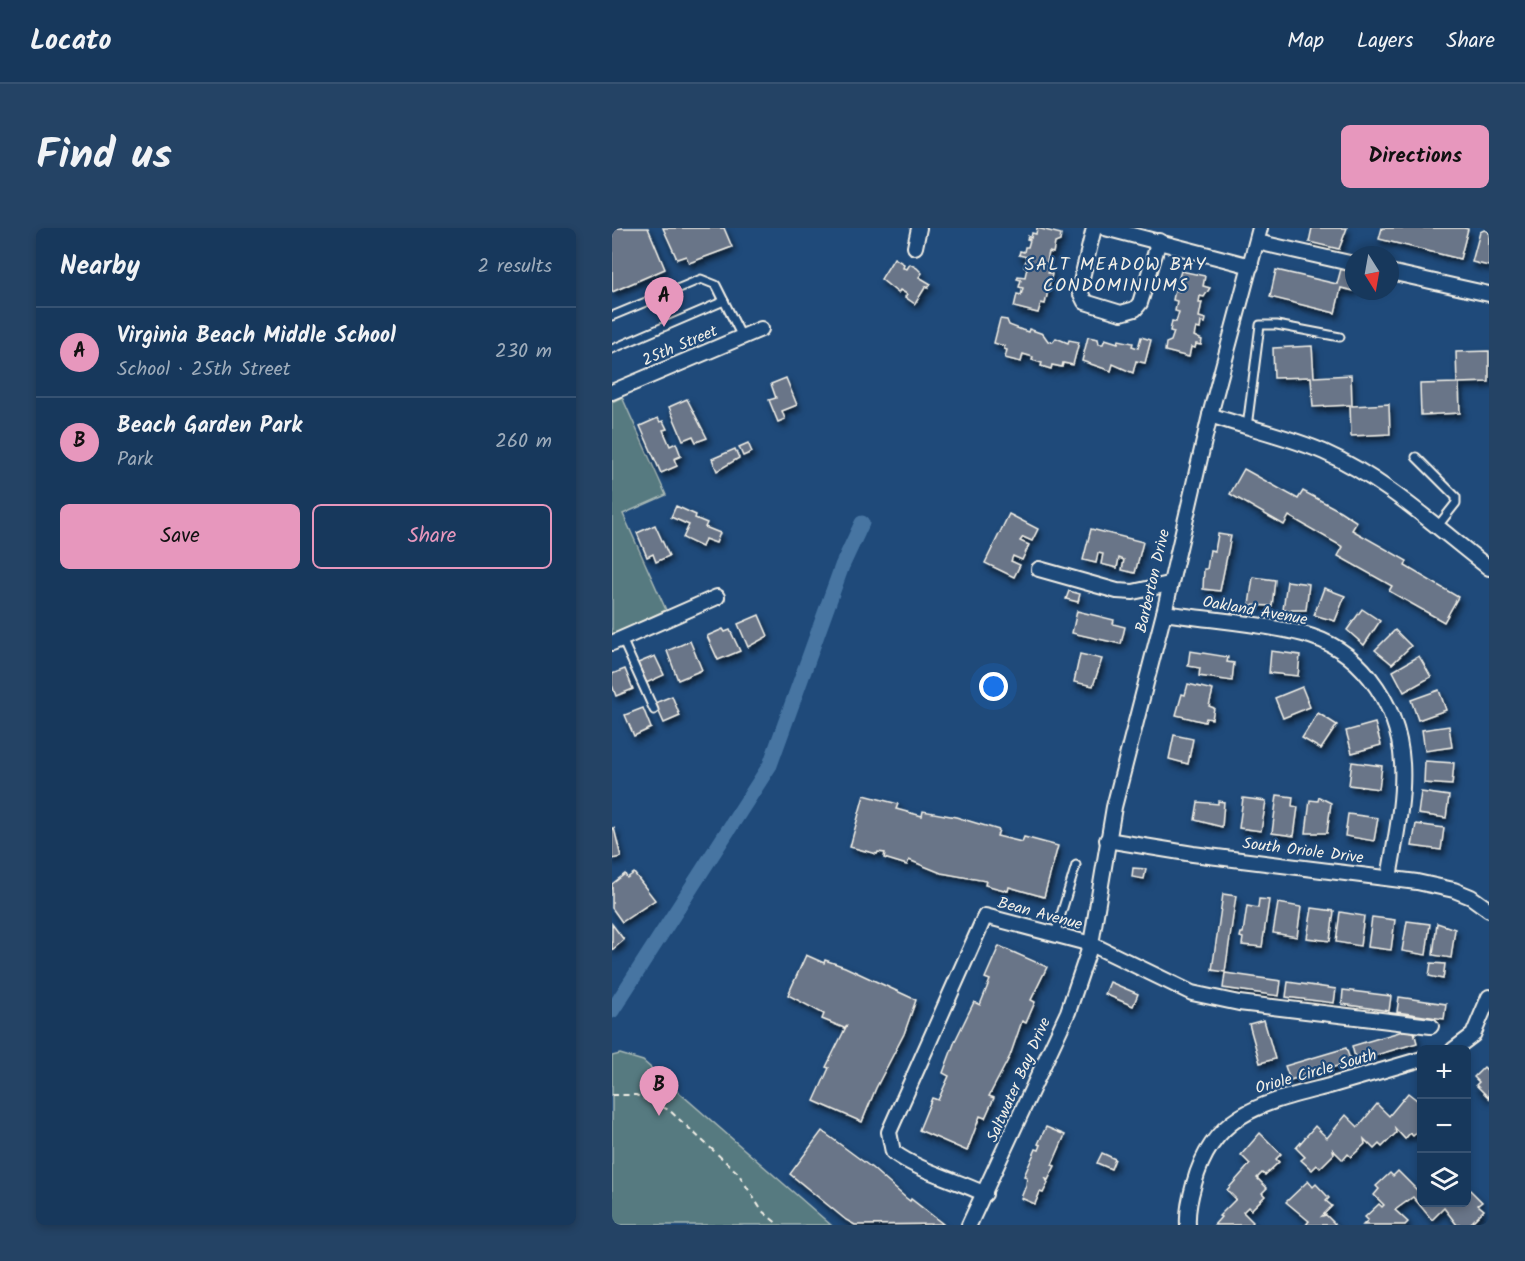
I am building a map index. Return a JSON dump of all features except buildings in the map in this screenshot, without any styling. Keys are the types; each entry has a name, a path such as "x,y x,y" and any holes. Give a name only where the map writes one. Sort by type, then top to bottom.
{"street":[{"path":"915,247 919,228"},
{"path":"1094,228 1079,290 1081,297 1085,302 1121,312 1129,312 1140,303 1159,241"},
{"path":"1105,228 1251,266"},
{"path":"1258,235 1345,261"},
{"name":"Barberton Drive","path":"1091,944 1107,840 1164,613 1210,416 1258,235"},
{"path":"1399,274 1489,294"},
{"name":"25th Street","path":"612,392 760,329"},
{"path":"1210,416 1291,440 1356,468 1489,568"},
{"path":"1039,569 1117,591 1133,592 1169,584"},
{"path":"617,641 717,597"},
{"name":"Oakland Avenue","path":"1164,613 1302,634 1330,644 1356,659 1380,691 1395,720 1402,746 1402,784 1389,878"},
{"name":"South Oriole Drive","path":"1107,840 1194,854 1389,878 1454,890 1471,897 1489,910"},
{"name":"Bean Avenue","path":"985,1194 960,1182 913,1166 893,1152 889,1132 985,916 1091,944 1192,993 1239,1003 1431,1026"},
{"name":"Saltwater Bay Drive","path":"969,1225 1068,1012 1091,944"},
{"path":"1460,1045 1473,1035 1480,1024 1489,997"},
{"name":"Oriole Circle South","path":"1188,1225 1188,1206 1200,1163 1218,1134 1235,1120 1274,1100 1417,1060"}],"lane":[{"path":"612,316 701,279 716,285 742,337"},
{"path":"612,349 724,301"},
{"path":"1247,428 1260,325 1276,325 1340,337"},
{"path":"1416,458 1456,497 1456,504 1436,527"},
{"path":"617,641 654,710"},
{"path":"1054,935 1076,865"}],"path":[{"path":"612,1095 636,1095 669,1110 738,1173 762,1211 779,1225"}],"green space":[{"path":"622,397 666,495 623,514 666,610 612,635 612,402"},
{"path":"620,1054 643,1061 831,1225 612,1225 612,1056"}],"waterway":[{"path":"612,1011 770,765 842,566 862,523"}],"place":[{"name":"Virginia Beach Middle School","path":"664,327"},
{"name":"Beach Garden Park","path":"659,1116"}],"district":[{"name":"SALT MEADOW BAY CONDOMINIUMS","path":"1116,275"}]}
